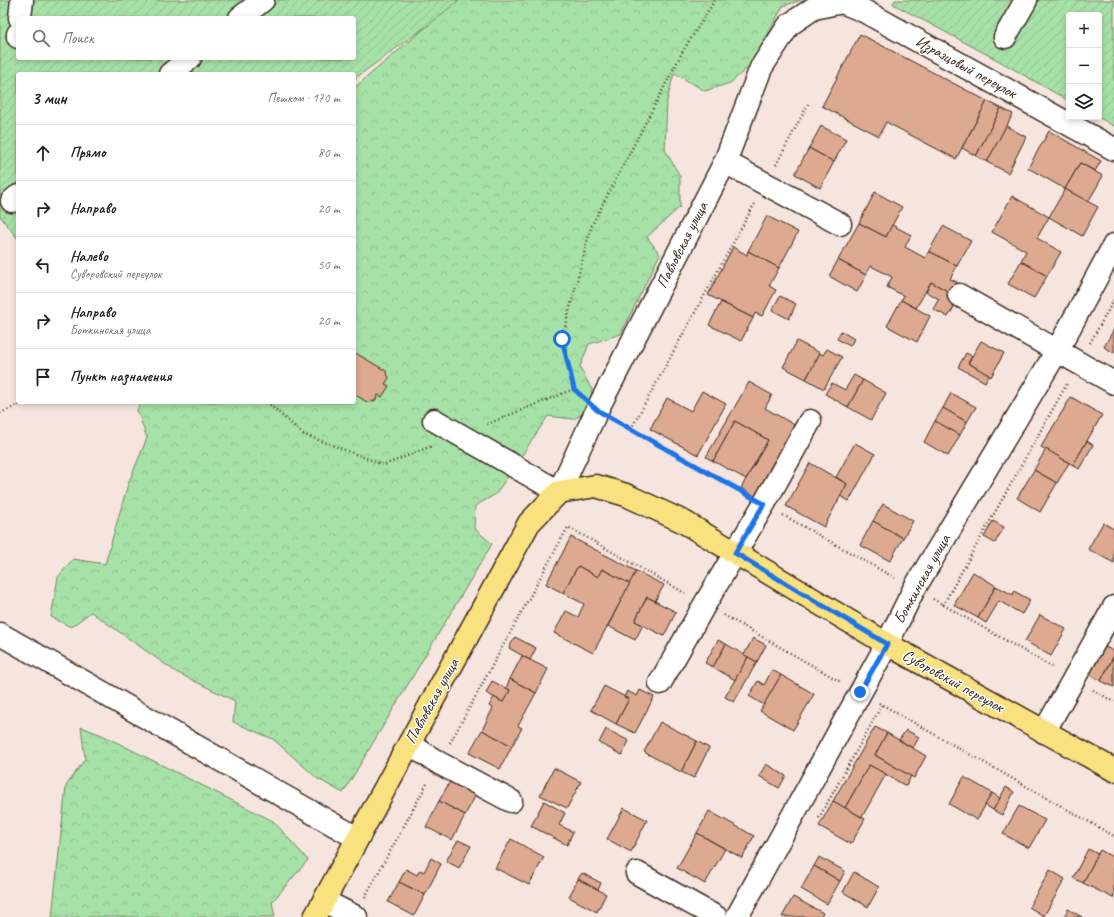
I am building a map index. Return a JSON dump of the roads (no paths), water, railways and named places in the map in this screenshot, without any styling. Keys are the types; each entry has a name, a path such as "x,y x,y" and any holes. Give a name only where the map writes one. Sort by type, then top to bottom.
{"main road":[{"name":"Суворовский переулок","path":"560,492 596,486 626,495 684,522 887,644 1114,770"},
{"name":"Павловская улица","path":"320,909 357,838 529,523 560,492"}],"street":[{"path":"20,16 22,0"},
{"path":"243,16 263,0"},
{"path":"1005,37 1026,0"},
{"name":"Изразцовый переулок","path":"814,8 842,2 864,11 1114,149"},
{"name":"Павловская улица","path":"560,492 597,410 725,162 762,68 789,25 814,8"},
{"path":"172,72 188,60"},
{"path":"725,162 840,224"},
{"name":"Боткинская улица","path":"737,917 887,644 914,589 1057,351 1114,245"},
{"path":"959,295 1114,383"},
{"path":"434,420 560,492"},
{"path":"660,683 704,604 764,504 810,421"},
{"path":"1044,732 1114,607"},
{"path":"0,634 357,838"},
{"path":"409,744 439,763 511,801"},
{"path":"637,873 716,917"},
{"path":"320,909 355,917"}]}
